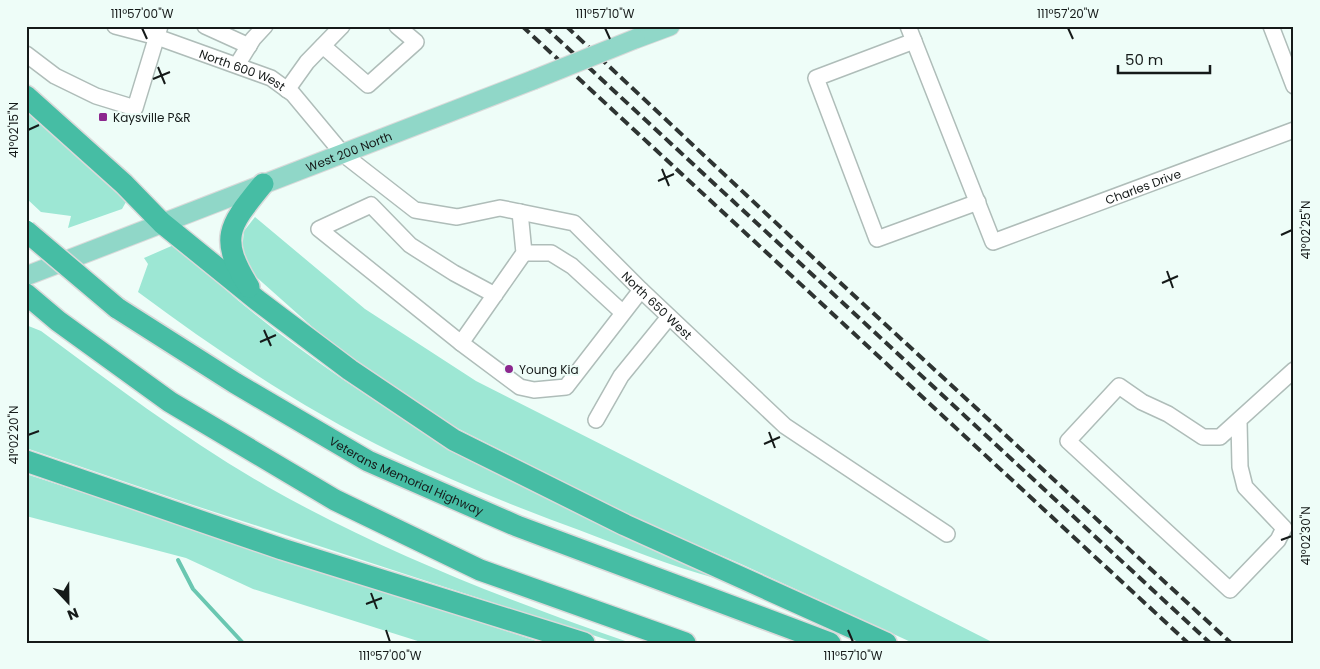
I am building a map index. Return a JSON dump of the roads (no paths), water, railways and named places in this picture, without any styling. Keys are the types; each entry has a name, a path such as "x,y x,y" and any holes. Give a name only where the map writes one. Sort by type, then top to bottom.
{"highway":[{"path":"26,96 124,184 162,223 257,300 350,370 454,440 625,525 886,643"},
{"path":"257,300 236,266 230,238 238,215 263,184"},
{"name":"Veterans Memorial Highway","path":"26,231 117,308 235,383 368,461 516,526 830,643"},
{"path":"26,294 58,321 170,402 335,500 480,570 685,643"},
{"path":"26,461 282,549 584,643"}],"main road":[{"name":"West 200 North","path":"26,276 670,26"}],"street":[{"name":"North 600 West","path":"115,26 158,32 271,78 287,90 343,154"},
{"path":"205,26 248,46"},
{"path":"237,65 248,46 265,26"},
{"path":"287,90 342,26"},
{"path":"323,46 368,85 416,42 397,26"},
{"path":"908,26 914,41 978,202 877,239 816,78 914,41"},
{"path":"1271,26 1294,86"},
{"path":"26,54 55,76 96,96 135,108 158,32"},
{"name":"Charles Drive","path":"978,202 994,242 1294,130"},
{"name":"North 650 West","path":"343,154 415,210 457,217 500,208 574,224 669,318 785,426 947,534"},
{"path":"494,295 454,274 410,245 371,206 319,229 520,387 534,390 566,387 640,290"},
{"path":"461,342 524,253 520,212"},
{"path":"524,253 551,253 572,266 622,312"},
{"path":"596,420 632,361 669,318"},
{"path":"1239,421 1240,467 1245,487 1284,528 1278,540 1230,590 1068,441 1119,386 1142,402 1168,414 1202,437 1220,437 1294,370"}],"waterway":[{"path":"178,560 193,589 243,643"}],"railway":[{"path":"522,26 1188,643"},
{"path":"544,26 1210,643"},
{"path":"566,26 821,265 1231,643"}],"place":[{"name":"Kaysville P&R","path":"103,117"},
{"name":"Young Kia","path":"509,369"}]}
